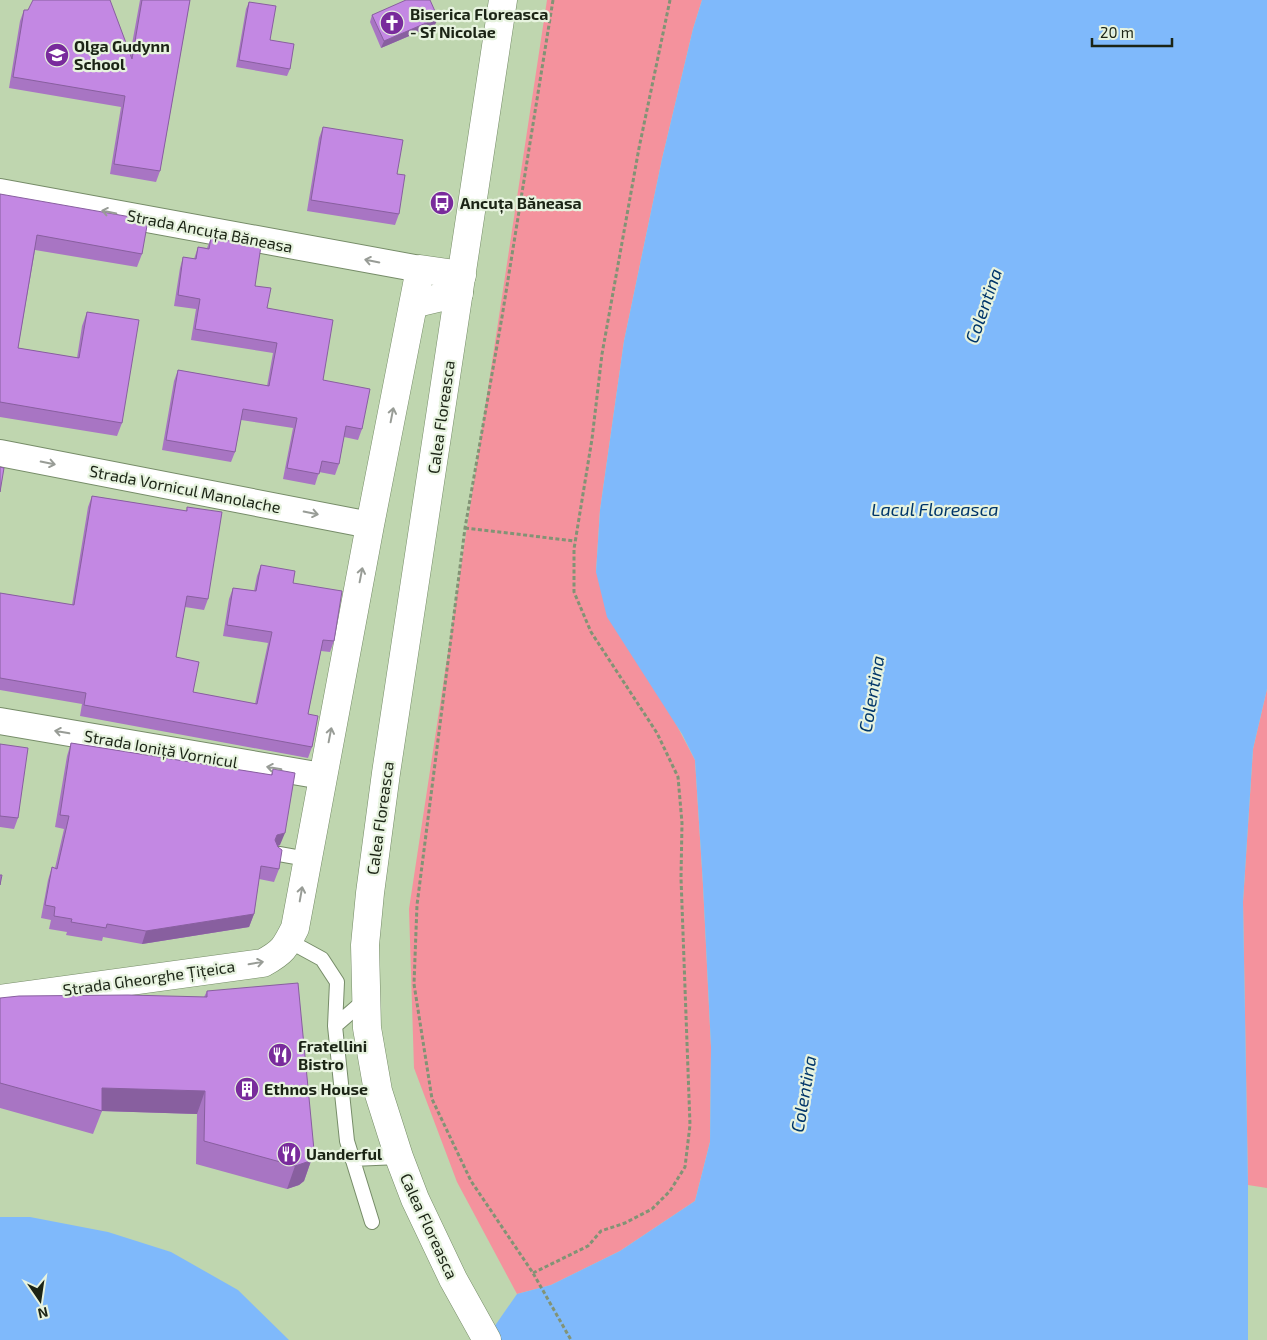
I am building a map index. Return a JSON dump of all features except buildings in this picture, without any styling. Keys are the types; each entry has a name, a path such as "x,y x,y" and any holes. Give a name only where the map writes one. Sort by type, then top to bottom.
{"main road":[{"name":"Calea Floreasca","path":"487,1340 453,1279 415,1199 399,1157 378,1090 367,1028 365,944 386,773 503,0"},
{"path":"289,941 295,928 322,776 420,269 460,284"},
{"path":"413,304 460,284"},
{"name":"Strada Gheorghe Țițeica","path":"0,999 263,962 280,954 289,941"}],"street":[{"name":"Strada Ancuța Băneasa","path":"0,192 420,269"},
{"name":"Strada Vornicul Manolache","path":"0,453 370,524"},
{"name":"Strada Ioniță Vornicul","path":"0,721 322,776"}],"lane":[{"path":"279,854 307,858"},
{"path":"289,941 322,959 337,982 334,1026 347,1141 372,1222"},
{"path":"334,1026 366,998"},
{"path":"352,1159 399,1157"}],"path":[{"path":"553,0 502,317 465,528 417,905 414,984 432,1099 471,1181 533,1274 571,1340"},
{"path":"533,1274 588,1246 601,1231 625,1223 652,1209 670,1191 685,1168 690,1125 681,878 682,823 678,777 657,733 592,632 574,592 575,541 592,439 602,354 640,148 670,0"},
{"path":"465,528 575,541"}],"shaded area":[{"path":"547,0 702,0 693,29 662,159 624,341 600,510 596,572 695,760 711,1047 710,1142 695,1201 620,1251 551,1285 517,1294 457,1182 414,1068 409,909"},
{"path":"1267,689 1267,1188 1248,1185 1243,902 1253,749"}],"water":[{"name":"Lacul Floreasca","path":"702,0 1267,0 1267,689 1253,749 1243,902 1248,1185 1248,1340 485,1340 517,1294 551,1285 620,1251 695,1201 710,1142 711,1047 695,760 682,734 607,617 596,572 600,510 624,341 662,159 693,29"},
{"path":"0,1217 30,1217 108,1232 171,1252 238,1290 289,1340 0,1340"}],"place":[{"name":"Biserica Floreasca - Sf Nicolae","path":"392,23"},
{"name":"Olga Gudynn School","path":"57,55"},
{"name":"Ancuța Băneasa","path":"442,203"},
{"name":"Fratellini Bistro","path":"280,1055"},
{"name":"Ethnos House","path":"247,1089"},
{"name":"Uanderful","path":"289,1154"}],"water label":[{"name":"Colentina","path":"984,306"},
{"name":"Colentina","path":"872,694"},
{"name":"Colentina","path":"804,1094"}]}
